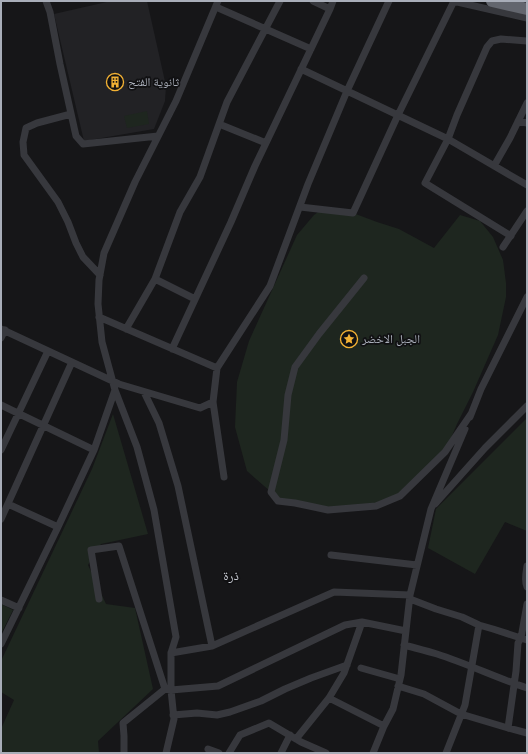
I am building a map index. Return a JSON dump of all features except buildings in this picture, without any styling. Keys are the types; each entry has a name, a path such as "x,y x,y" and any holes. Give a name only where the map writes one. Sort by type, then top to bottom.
{"highway":[{"path":"492,1 527,10"}],"street":[{"path":"46,1 50,12 76,136 83,144 158,136"},
{"path":"126,329 154,279 180,212 200,177 227,102 280,1"},
{"path":"313,1 330,9"},
{"path":"172,349 333,1"},
{"path":"300,207 354,213 398,115 453,1 527,18"},
{"path":"224,477 213,402 217,368 270,286 308,184 347,91 388,2"},
{"path":"168,689 171,654 176,636 154,510 137,447 115,390 102,342 98,304 100,275 104,253 135,182 176,101 217,4 311,49"},
{"path":"511,236 424,183 448,139 487,47 492,41 501,39 527,41"},
{"path":"301,69 448,139 527,185"},
{"path":"494,166 527,103"},
{"path":"71,114 37,123 26,128 23,142 24,155 58,202 83,257 100,275"},
{"path":"518,121 527,123"},
{"path":"219,124 266,143"},
{"path":"503,247 527,211"},
{"path":"364,278 319,334 295,367 288,395 284,440 271,492 278,501 328,510 376,506 400,496 445,452 471,414"},
{"path":"154,279 195,299"},
{"path":"372,753 393,709 399,682 410,597 431,509 481,389 527,297"},
{"path":"99,317 217,368"},
{"path":"1,338 3,330 119,384 144,392 200,408 213,402"},
{"path":"1,450 48,351"},
{"path":"1,519 72,362"},
{"path":"1,644 94,450 115,390"},
{"path":"144,392 159,423 178,486 212,646"},
{"path":"1,405 94,450"},
{"path":"431,509 485,448 527,406"},
{"path":"8,504 58,527"},
{"path":"99,599 91,550 119,546 168,689 174,719 166,753"},
{"path":"331,555 417,565"},
{"path":"527,566 525,581 527,587"},
{"path":"171,654 212,646 334,592 410,597 436,609 462,617 479,625 524,639"},
{"path":"1,600 19,608"},
{"path":"524,639 527,604"},
{"path":"124,753 123,723 168,689 218,686 345,625 362,622 406,631"},
{"path":"281,753 293,737 329,698 344,673 362,622"},
{"path":"446,753 465,705 479,625"},
{"path":"508,728 518,643 524,639"},
{"path":"404,645 436,654 527,688"},
{"path":"173,715 197,713 217,715 230,712 311,678 347,665"},
{"path":"361,668 399,682 461,714 527,733"},
{"path":"329,698 384,726"},
{"path":"229,753 240,735 269,723 293,737 326,753"},
{"path":"208,749 219,753"}],"shaded area":[{"path":"111,1 147,1 166,86 165,101 154,129 84,141 54,14"},
{"path":"147,111 149,124 127,128 124,116"},
{"path":"322,209 353,213 399,229 434,248 460,215 480,221 493,237 503,260 506,297 498,335 445,452 400,496 376,506 328,510 278,501 271,492 247,471 235,427 237,382 249,341 297,235 314,215"},
{"path":"113,414 148,534 101,544 88,565 106,604 135,608 153,689 98,741 99,753 1,753 1,729 14,700 1,692 1,661 92,469"},
{"path":"527,418 527,531 505,522 475,574 428,548 436,509"},
{"path":"1,604 13,610 1,634"}],"place":[{"name":"ثانوية الفتح","path":"115,82"},
{"name":"الجبل الاخضر","path":"349,339"}],"district":[{"name":"ذرة","path":"231,575"}]}
